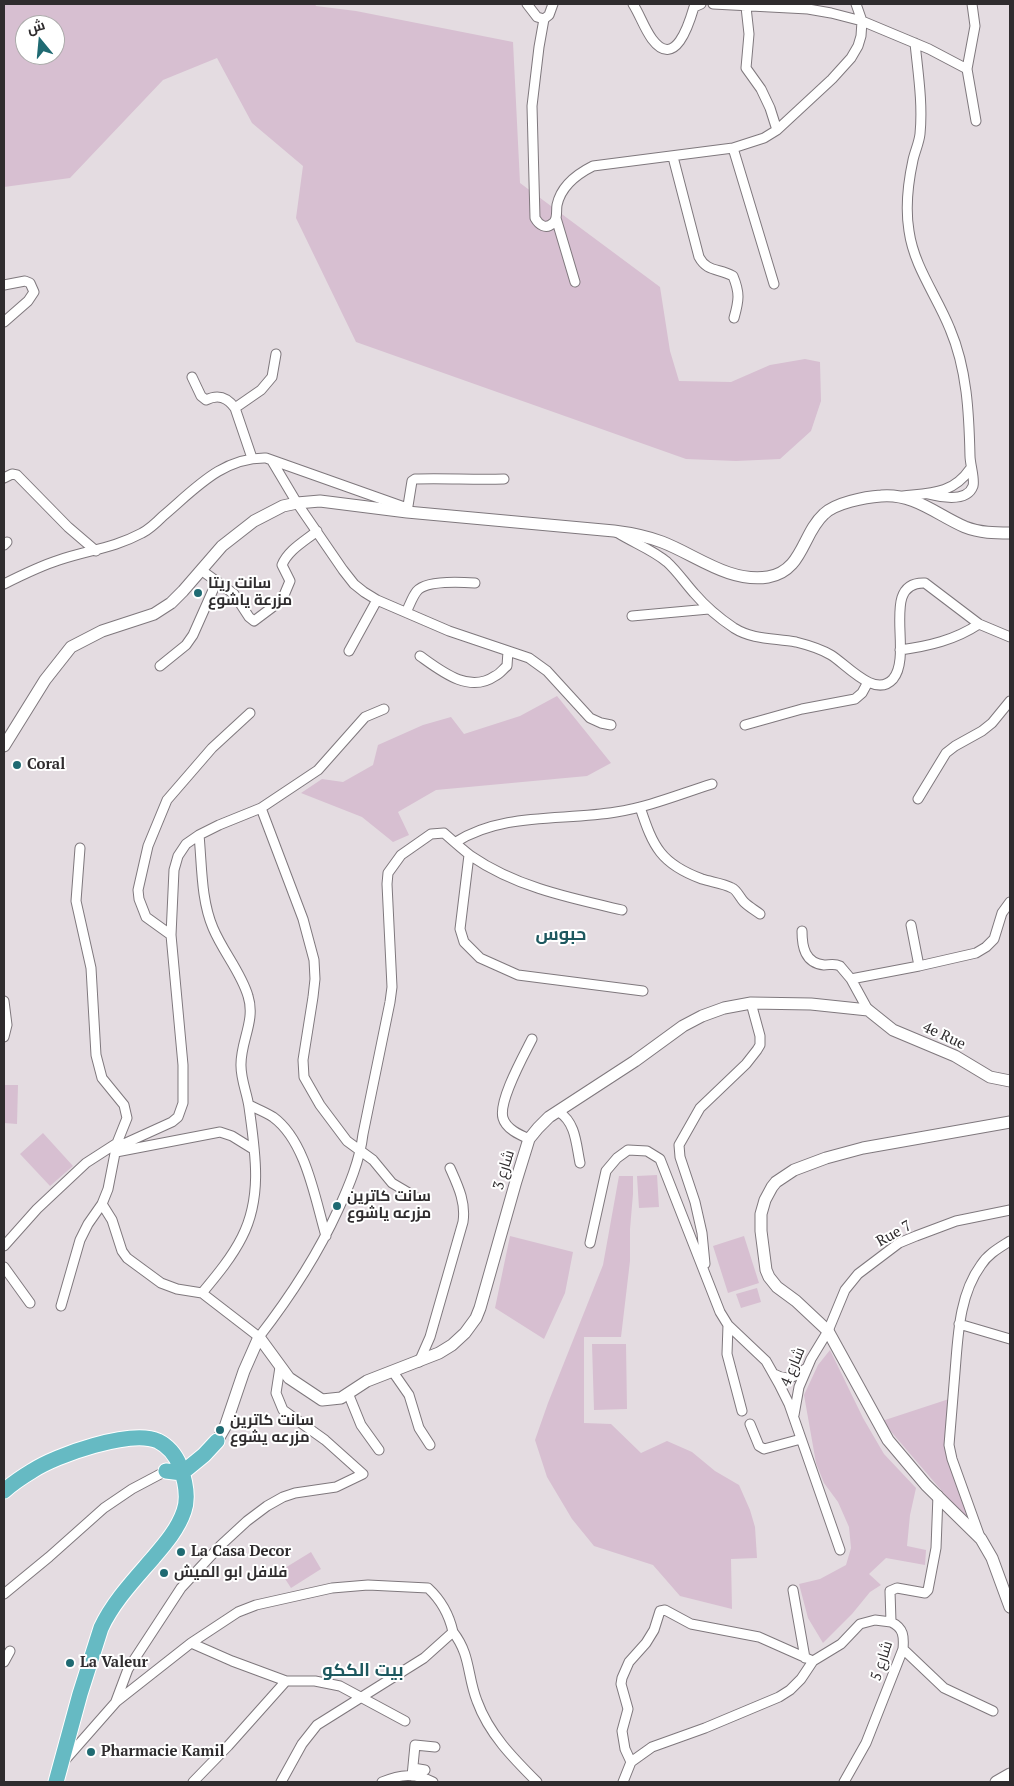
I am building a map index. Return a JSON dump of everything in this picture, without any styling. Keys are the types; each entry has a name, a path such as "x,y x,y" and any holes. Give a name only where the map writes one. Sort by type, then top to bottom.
{"highway":[{"path":"4,1491 40,1466 117,1439 140,1437 157,1440 167,1447 186,1496 184,1512 174,1530 127,1589 106,1619 83,1686 56,1782"},
{"path":"176,1468 200,1459 217,1441"}],"street":[{"path":"528,4 537,16 544,19"},
{"path":"553,4 544,19 532,106 535,218 538,224 545,227 552,225 556,218 559,199 567,186 576,175 593,166 733,148 759,141 777,130 842,70 858,46 862,21 856,4"},
{"path":"633,4 652,39 668,49 674,48 679,44 689,24 695,5"},
{"path":"713,4 746,7 784,6 831,13 862,21 915,43 968,69"},
{"path":"972,4 975,26 968,69 976,121"},
{"path":"746,7 749,34 746,68 761,89 777,130"},
{"path":"915,43 921,121 909,182 907,213 909,230 916,257 950,329 957,352 968,401 970,469 973,480 973,486 967,493 948,499 928,494"},
{"path":"733,148 774,284"},
{"path":"673,157 699,257 708,268 733,276 739,294 734,318"},
{"path":"556,218 575,282"},
{"path":"4,285 25,281 30,283 34,292 28,301 4,322"},
{"path":"235,408 261,390 272,377 276,354"},
{"path":"192,377 201,396 206,400 215,396 229,400 235,408 252,458"},
{"path":"4,584 60,560 121,544 145,532 209,476 227,466 252,458 266,458 407,510"},
{"path":"272,461 297,502 354,584 377,600 449,631 529,658 539,664 582,712 601,724 611,725"},
{"path":"4,746 45,680 71,647 102,631 154,614 170,603 222,546 254,521 284,506 297,502 320,501 614,530 662,542 722,571 746,577 769,577 785,571 794,564 824,513 854,500 882,496 928,494 953,487 970,469"},
{"path":"4,478 12,474 17,475 68,527 96,551"},
{"path":"407,510 412,482 415,479 504,479"},
{"path":"903,496 966,527 984,532 1010,532"},
{"path":"614,530 666,561 709,609 736,629 754,637 795,642 816,648 833,656 868,682 878,684 892,680 899,664 901,598 907,587 911,585 925,583 963,614 979,624 1010,637"},
{"path":"201,570 234,594 251,620 256,620 282,600 285,594 290,579 282,565 283,562 290,552 317,531"},
{"path":"160,666 186,645 193,635 217,582"},
{"path":"406,612 418,589 426,585 458,582 475,583"},
{"path":"349,651 377,600"},
{"path":"632,616 709,609"},
{"path":"900,650 943,642 979,624"},
{"path":"420,656 455,678 474,684 495,677 507,666 508,651"},
{"path":"746,725 802,709 854,699 862,693 868,682"},
{"path":"918,799 946,754 954,746 982,731 992,723 1010,701"},
{"path":"4,1246 37,1209 86,1163 116,1147 172,1122 178,1117 182,1108 183,1065 171,935 174,870 178,856 186,844 218,825 261,808 318,770 365,717 384,708"},
{"path":"171,935 146,917 140,899 138,890 148,846 167,800 212,748 250,713"},
{"path":"456,842 484,828 562,816 600,815 640,807 712,784"},
{"path":"640,807 651,836 662,856 684,873 733,888 744,902 760,914"},
{"path":"261,808 303,919 314,960 315,979 303,1060 304,1076 320,1105 347,1141 373,1160 392,1183 414,1196"},
{"path":"217,1441 225,1427 244,1371 259,1337 289,1298 326,1236 346,1192 361,1150 392,987 388,873 401,855 431,834 444,833 469,855 492,868 532,886 560,896 622,910"},
{"path":"199,835 204,893 210,917 219,941 245,988 251,1008 240,1065 248,1105 256,1174 256,1193 247,1225 235,1249 202,1292"},
{"path":"61,1306 80,1240 88,1224 102,1204 111,1180 116,1147 126,1123 127,1114 122,1100 102,1078 96,1056 91,968 76,901 80,848"},
{"path":"469,855 460,929 464,942 480,958 518,975 643,991"},
{"path":"851,978 919,966 976,952 986,947 994,939 1002,913 1010,902"},
{"path":"911,924 919,966"},
{"path":"802,931 802,946 808,957 813,962 840,966 851,978 868,1010"},
{"path":"4,1001 7,1025 4,1037"},
{"path":"705,1272 702,1233 695,1202 680,1157 679,1145 700,1108 746,1064 760,1045 760,1036 751,1003"},
{"name":"شارع 3","path":"259,1337 280,1367 294,1382 322,1400 340,1398 367,1381 419,1362 452,1345 461,1338 476,1318 529,1139 549,1117 683,1026 702,1016 724,1008 751,1003 811,1004 868,1010"},
{"name":"4e Rue","path":"868,1010 893,1030 955,1056 990,1077 1010,1081"},
{"path":"529,1139 505,1124 502,1116 504,1099 532,1039"},
{"path":"248,1105 273,1118 283,1126 296,1144 326,1236"},
{"path":"559,1112 568,1118 574,1134 580,1163"},
{"path":"981,1539 926,1485 888,1440 828,1331 769,1277 766,1270 761,1231 761,1214 765,1200 776,1182 794,1170 826,1158 863,1148 1010,1122"},
{"path":"116,1147 220,1132 232,1136 253,1149"},
{"path":"590,1243 606,1172 617,1158 628,1150 647,1150 660,1160 720,1312 728,1325 766,1361 774,1374 793,1417 840,1550"},
{"path":"419,1362 430,1337 463,1222 462,1200 450,1168"},
{"path":"102,1204 112,1220 122,1252 127,1258 161,1283 177,1289 202,1292 259,1337"},
{"name":"Rue 7","path":"828,1331 845,1290 858,1274 899,1243 956,1221 1010,1210"},
{"path":"1010,1241 994,1251 981,1264 971,1283 959,1324 949,1445 952,1459 981,1539 992,1558 1010,1607"},
{"path":"4,1267 30,1303"},
{"path":"959,1324 1010,1339"},
{"path":"728,1325 727,1354 742,1411"},
{"name":"شارع 4","path":"793,1417 795,1400 807,1366 828,1331"},
{"path":"774,1374 784,1378 793,1378 807,1366"},
{"path":"116,1702 128,1669 181,1588 221,1545 259,1511 283,1497 345,1484 363,1474 325,1440 283,1410 278,1401 276,1390 280,1367"},
{"path":"393,1372 409,1395 419,1428 430,1446"},
{"path":"348,1393 361,1425 379,1450"},
{"path":"750,1424 759,1446 764,1449 801,1439"},
{"path":"4,1594 104,1508 132,1489 176,1468"},
{"name":"شارع 5","path":"844,1782 866,1744 903,1649 904,1637 897,1625 892,1622 891,1589 897,1588 925,1593 928,1590 936,1548 938,1496"},
{"path":"61,1764 116,1702 192,1643 226,1619 247,1608 315,1592 357,1586 428,1588 437,1596 445,1609 450,1619 452,1632 460,1642 467,1658 475,1696 482,1713 503,1748 537,1782"},
{"path":"623,1782 631,1762 652,1747 719,1723 779,1697 790,1690 801,1679 809,1659 793,1590"},
{"path":"631,1762 625,1749 622,1731 628,1709 621,1684 622,1678 630,1662 654,1630 660,1611 665,1610 691,1624 759,1636 809,1659 841,1644 860,1624 874,1620 892,1622"},
{"path":"281,1782 310,1732 330,1716 424,1658 452,1632"},
{"path":"192,1643 232,1661 286,1680 330,1683 346,1689 405,1721"},
{"path":"903,1649 944,1688 993,1711"},
{"path":"4,1662 10,1650"},
{"path":"193,1782 228,1746 286,1680"},
{"path":"412,1772 416,1745 435,1748"},
{"path":"382,1782 412,1772 425,1770"},
{"path":"412,1772 433,1782"},
{"path":"996,1782 1010,1774"}],"shaded area":[{"path":"4,4 315,4 316,6 356,11 513,42 520,183 660,287 670,351 679,381 731,382 770,365 805,359 820,362 821,401 811,431 780,459 736,461 686,459 356,342 296,218 303,166 252,123 217,58 163,80 70,178 4,187"},
{"path":"557,696 611,763 587,776 436,790 398,812 409,835 393,842 362,817 301,793 322,779 343,782 373,765 378,745 423,725 451,717 464,734 520,716"},
{"path":"4,1085 18,1085 17,1124 4,1123"},
{"path":"43,1133 73,1166 50,1186 20,1154"},
{"path":"657,1175 659,1207 639,1208 637,1176"},
{"path":"619,1176 633,1176 630,1261 621,1337 584,1337 584,1423 611,1424 641,1453 667,1441 692,1452 715,1471 739,1485 755,1527 757,1558 731,1559 732,1609 680,1596 653,1565 594,1546 572,1519 547,1477 535,1440 603,1265"},
{"path":"510,1236 573,1252 565,1293 544,1339 495,1308"},
{"path":"744,1236 759,1283 728,1293 713,1246"},
{"path":"757,1288 761,1302 741,1308 736,1294"},
{"path":"592,1344 626,1344 627,1409 594,1410"},
{"path":"830,1350 863,1418 884,1454 916,1488 910,1515 907,1546 926,1550 925,1565 886,1558 869,1574 881,1585 870,1592 852,1614 823,1643 808,1618 799,1584 820,1579 846,1565 851,1548 849,1527 838,1502 824,1483 816,1463 804,1395 818,1365"},
{"path":"949,1399 944,1447 971,1525 882,1421"},
{"path":"311,1552 321,1569 291,1588 280,1571"}],"place":[{"name":"سانت ريتا مزرعة ياشوع","path":"198,593"},
{"name":"Coral","path":"17,765"},
{"name":"سانت كاترين مزرعه ياشوع","path":"337,1206"},
{"name":"سانت كاترين مزرعه يشوع","path":"220,1430"},
{"name":"La Casa Decor","path":"181,1552"},
{"name":"فلافل ابو الميش","path":"164,1573"},
{"name":"La Valeur","path":"70,1663"},
{"name":"Pharmacie Kamil","path":"91,1752"}],"district":[{"name":"حبوس","path":"561,935"},
{"name":"بيت الككو","path":"363,1671"}]}
